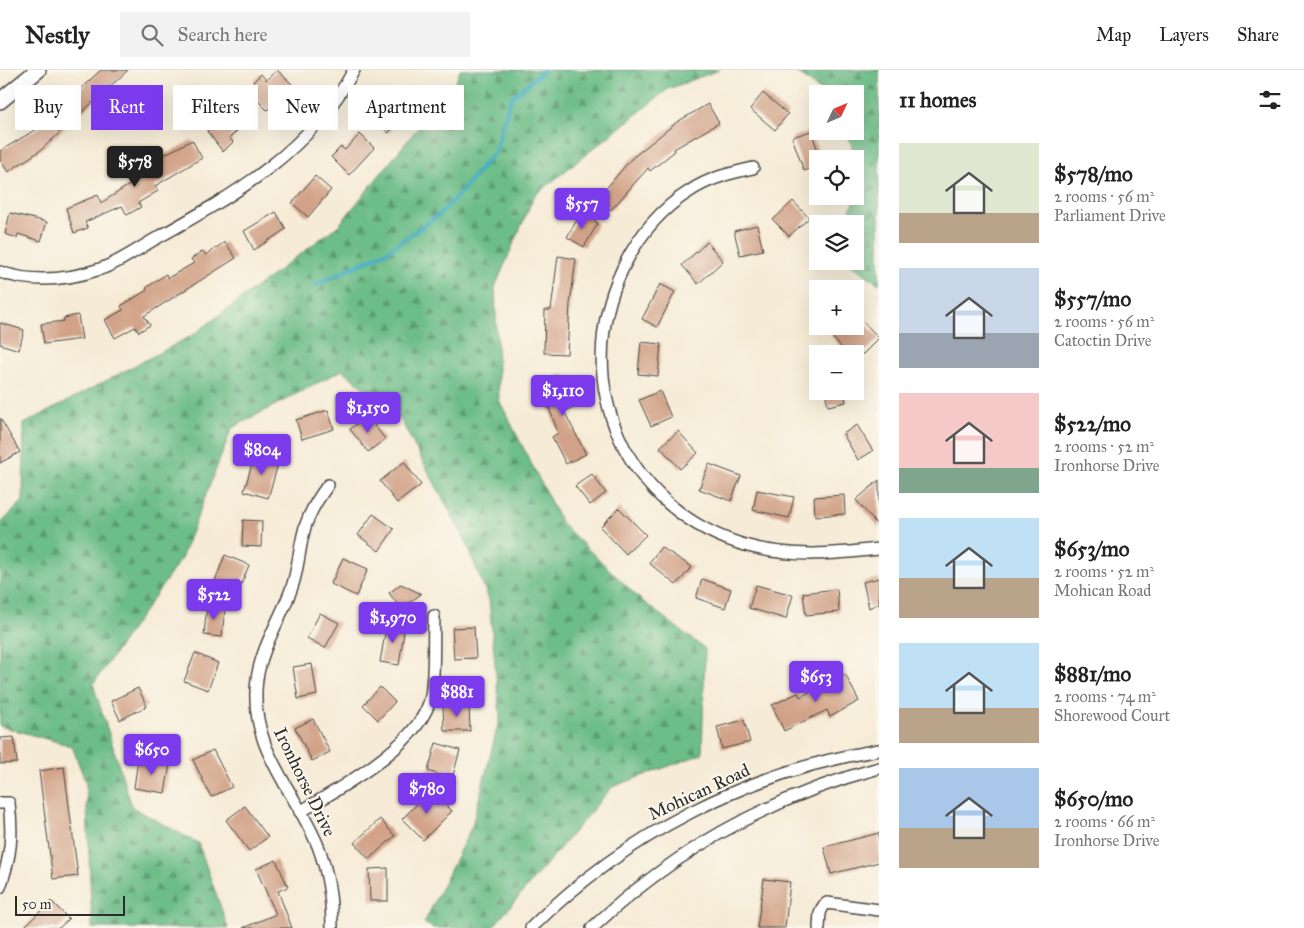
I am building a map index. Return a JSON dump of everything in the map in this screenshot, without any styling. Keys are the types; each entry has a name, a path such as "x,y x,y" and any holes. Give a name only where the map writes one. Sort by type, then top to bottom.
{"street":[{"path":"0,101 38,70"},
{"path":"0,272 40,279 78,276 100,270 164,234 261,175 283,158 307,135 329,109 354,70"},
{"path":"753,168 730,173 690,190 654,220 636,244 617,280 603,333 603,381 608,407 628,455 653,489 695,522 721,536 766,550 800,554 836,553 879,548"},
{"name":"Ironhorse Drive","path":"328,485 316,502 306,524 292,587 268,636 257,681 256,704 261,736 275,771 300,812 318,847 328,879 332,928"},
{"path":"300,812 377,762 399,745 420,721 431,697 434,616"},
{"name":"Mohican Road","path":"531,928 582,881 618,854 686,814 776,777 840,756 879,750"},
{"path":"592,928 645,883 715,835 801,793 879,768"},
{"path":"0,803 9,803 13,830 8,863 0,887"},
{"path":"819,928 820,912 827,903 879,910"}],"green space":[{"path":"460,70 719,70 668,89 534,196 495,287 499,400 562,524 641,600 705,649 702,754 612,787 492,928 433,928 424,923 472,826 500,717 489,600 466,542 398,415 342,370 232,428 181,559 93,684 132,807 198,843 228,928 92,928 86,783 72,746 0,726 0,524 23,501 24,424 193,335 339,225 416,130 464,130 464,85 453,85"},
{"path":"793,70 879,70 879,284 860,270 864,270 864,215 847,215 853,205 864,205 864,150 853,150 850,140 864,140 864,85 814,85"}],"building":[{"path":"101,70 128,70 112,85 91,85 91,104 81,113 81,88"},
{"path":"277,70 293,85 268,85 267,110 258,101 258,85 253,82 261,74 266,80"},
{"path":"763,93 788,114 775,130 750,109"},
{"path":"708,104 719,123 674,149 675,151 650,171 648,168 611,210 597,199 631,159 677,122"},
{"path":"35,130 63,130 41,150 8,172 0,160 0,151"},
{"path":"238,130 229,138 233,142 223,152 207,131"},
{"path":"809,132 809,140 814,140 818,150 809,150 809,169 804,171 792,137"},
{"path":"360,134 374,148 349,175 331,157 341,147 345,150"},
{"path":"192,140 202,158 155,186 158,191 138,203 141,207 127,215 122,206 85,222 88,228 74,233 66,208 98,195 101,203 162,164 158,158"},
{"path":"315,176 331,190 308,217 292,203"},
{"path":"793,201 809,218 789,236 773,220"},
{"path":"276,212 286,229 254,250 244,231"},
{"path":"10,213 47,222 41,241 18,234 17,238 5,234"},
{"path":"581,213 598,223 584,247 567,237"},
{"path":"757,225 763,250 740,255 734,231"},
{"path":"225,242 236,258 144,316 150,325 139,332 135,327 115,338 105,320 123,310 121,306 147,290 146,288 166,274 168,278 194,263 191,259 203,251 206,255"},
{"path":"707,242 723,261 698,284 682,265"},
{"path":"558,256 576,259 570,304 567,354 544,353 545,310 551,310"},
{"path":"660,284 675,292 657,327 642,319"},
{"path":"78,315 82,339 44,344 41,324 64,321 64,318"},
{"path":"864,322 879,338 864,353 864,345 840,345 831,336 864,335"},
{"path":"0,323 24,330 19,350 0,344"},
{"path":"641,342 661,344 658,376 638,374"},
{"path":"565,374 576,407 564,411 586,454 566,464 552,437 558,433 540,382"},
{"path":"660,391 671,417 651,426 639,400"},
{"path":"827,400 846,400 846,402 828,406"},
{"path":"328,410 334,429 302,439 296,420"},
{"path":"367,416 385,439 368,452 350,429"},
{"path":"0,418 20,452 0,463"},
{"path":"857,425 873,451 858,460 843,434"},
{"path":"678,431 698,453 680,469 660,447"},
{"path":"255,454 279,461 268,498 244,491"},
{"path":"404,462 421,485 397,503 380,481"},
{"path":"709,464 741,476 731,501 699,489"},
{"path":"592,474 606,493 590,505 575,486"},
{"path":"879,480 879,527 856,500"},
{"path":"757,490 794,497 789,518 753,510"},
{"path":"844,495 845,514 815,516 814,497"},
{"path":"619,508 646,535 626,554 600,527"},
{"path":"373,514 394,529 379,551 358,535"},
{"path":"243,520 262,521 261,547 242,546"},
{"path":"661,547 692,567 676,585 649,563"},
{"path":"225,555 249,565 237,595 213,586"},
{"path":"343,558 368,569 356,596 331,584"},
{"path":"879,578 879,603 869,608 863,582"},
{"path":"702,579 731,589 725,608 696,598"},
{"path":"401,584 421,594 401,609 389,593"},
{"path":"756,585 793,595 786,619 749,608"},
{"path":"837,589 839,612 806,615 803,593"},
{"path":"207,605 225,608 222,637 204,635"},
{"path":"320,613 339,623 325,648 307,638"},
{"path":"387,622 405,625 399,665 380,662"},
{"path":"474,627 476,658 454,659 452,628"},
{"path":"195,653 218,663 208,690 184,681"},
{"path":"312,664 317,695 298,699 293,667"},
{"path":"845,674 859,701 830,717 827,710 784,731 772,705 798,693 800,697"},
{"path":"380,687 395,702 378,720 363,705"},
{"path":"138,688 147,706 120,720 111,701"},
{"path":"469,704 470,731 444,731 443,705"},
{"path":"313,719 330,752 312,761 295,728"},
{"path":"744,720 750,742 722,749 717,727"},
{"path":"14,737 17,763 0,764 0,738"},
{"path":"436,743 460,750 452,779 428,771"},
{"path":"213,750 232,787 211,797 193,760"},
{"path":"138,759 170,764 165,793 134,788"},
{"path":"64,767 78,876 53,879 39,771"},
{"path":"431,790 452,811 423,840 402,819"},
{"path":"245,806 268,837 249,851 226,820"},
{"path":"380,819 395,836 369,859 354,843"},
{"path":"879,833 879,862 831,874 824,847"},
{"path":"276,860 288,887 278,891 292,928 243,928 276,914 256,869"},
{"path":"388,868 388,901 370,901 369,869"},
{"path":"764,879 790,882 785,928 757,928"},
{"path":"51,901 69,919 59,928 23,928"}],"waterway":[{"path":"315,285 386,252 440,214 495,151 511,98 544,70"}]}
